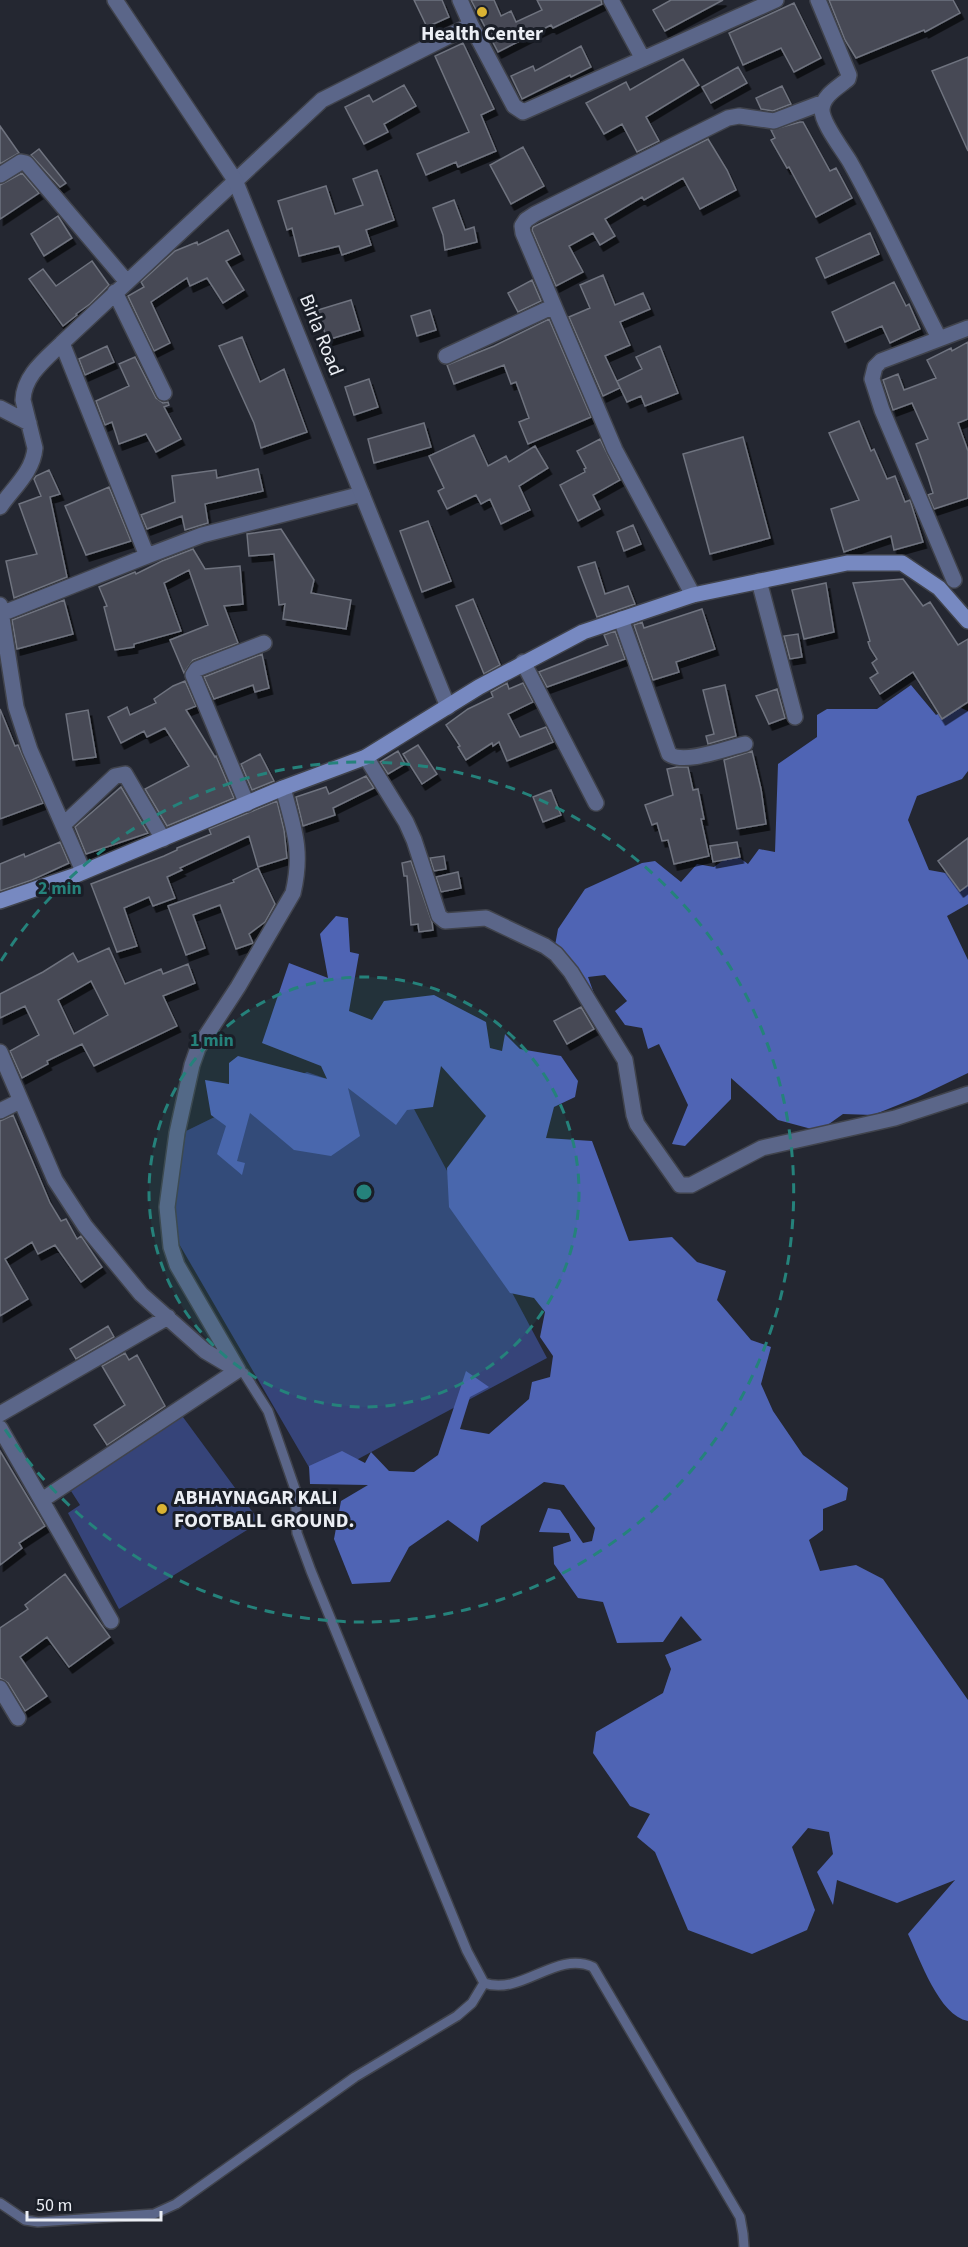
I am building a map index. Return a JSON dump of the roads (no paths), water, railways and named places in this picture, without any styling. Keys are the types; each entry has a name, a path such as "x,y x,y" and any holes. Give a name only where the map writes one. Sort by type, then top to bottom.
{"main road":[{"path":"0,901 76,875 283,788 366,757 523,662 583,632 693,595 847,563 902,563 939,588 968,621"}],"street":[{"name":"Birla Road","path":"115,0 235,180 448,707"},
{"path":"460,0 514,106 523,112 776,0"},
{"path":"610,0 643,59"},
{"path":"818,0 849,75 848,79 828,95 824,102 822,109 824,119 851,164 939,338"},
{"path":"0,507 29,469 33,460 35,448 23,400 27,383 31,375 62,343 328,95 471,25"},
{"path":"693,595 615,450 522,226 526,220 728,118 739,116 774,121 824,102"},
{"path":"0,175 21,162 26,163 121,287 165,393"},
{"path":"446,356 554,306"},
{"path":"939,588 961,576 882,410 872,379 875,367 880,361 968,328"},
{"path":"62,343 147,556"},
{"path":"0,408 29,423"},
{"path":"83,871 30,750 16,707 1,610 202,535 362,494"},
{"path":"759,581 795,717"},
{"path":"621,619 669,754 674,758 688,758 745,744"},
{"path":"247,804 193,675 197,669 264,643"},
{"path":"523,662 596,803"},
{"path":"366,757 406,822 439,916 444,921 486,918 545,946 556,954 571,972 626,1060 637,1124 680,1185 691,1185 762,1148 895,1118 968,1094"},
{"path":"63,825 115,776 125,774 163,839"},
{"path":"241,1372 177,1266 170,1238 167,1207 177,1133 198,1048 238,987 292,893 297,876 298,843 283,788"},
{"path":"0,1053 55,1180 85,1226 141,1294 206,1351 241,1372"},
{"path":"0,1112 20,1101"},
{"path":"0,1414 168,1317"},
{"path":"42,1500 241,1372"},
{"path":"0,1428 111,1621"},
{"path":"0,1688 18,1718"}],"lane":[{"path":"241,1372 268,1411 295,1488 297,1533 311,1571 467,1951 484,1983 495,1987 511,1985 571,1962 582,1962 593,1967 740,2217 744,2247"},
{"path":"0,2202 25,2220 38,2222 135,2217 161,2211 176,2204 355,2077 457,2016 472,2003 484,1983"}],"place":[{"name":"Health Center","path":"482,12"},
{"name":"ABHAYNAGAR KALI FOOTBALL GROUND.","path":"162,1509"}]}
